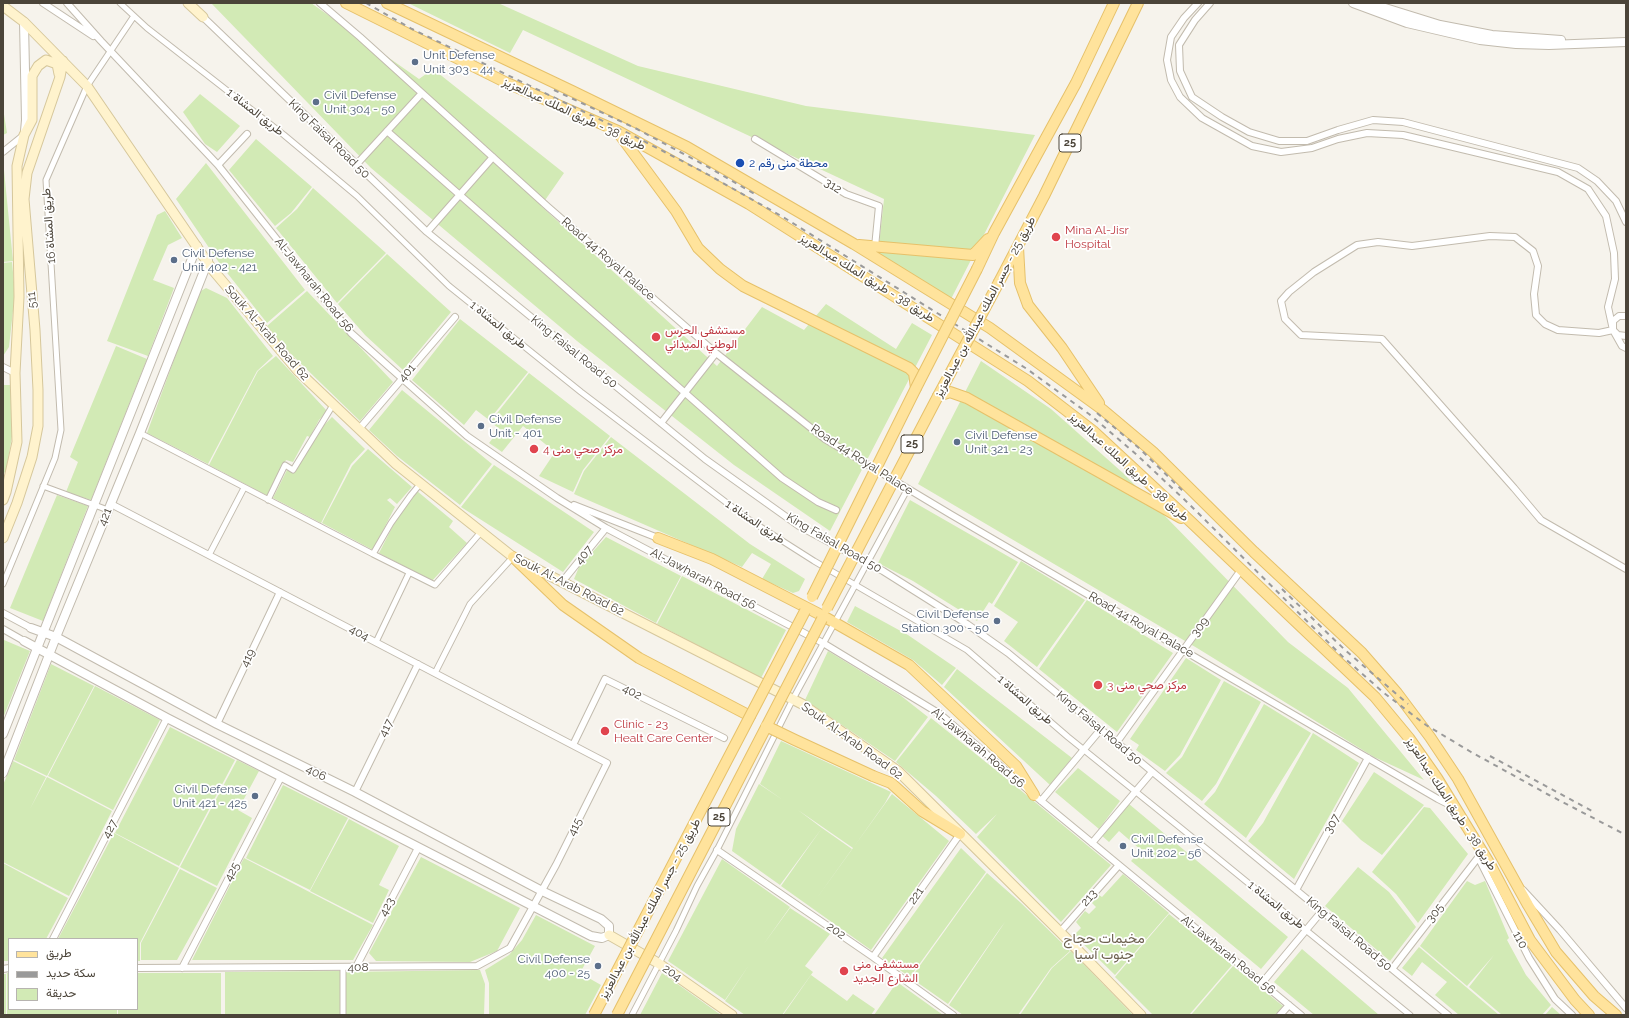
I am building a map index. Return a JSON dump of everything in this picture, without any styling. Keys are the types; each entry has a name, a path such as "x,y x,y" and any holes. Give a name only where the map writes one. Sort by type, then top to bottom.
{"main road":[{"path":"188,3 203,17"},
{"name":"طريق 38 - طريق الملك عبدالعزيز","path":"346,3 507,83 618,132 749,204 1028,381 1093,431 1375,697 1409,738 1454,806 1480,855 1491,866 1530,940 1574,1000 1589,1015"},
{"name":"طريق 38 - طريق الملك عبدالعزيز","path":"388,3 572,90 687,148 854,244 990,328 1103,410 1153,452 1254,552 1362,653 1398,693 1458,779 1556,952 1594,996 1616,1015"},
{"name":"25","path":"994,234 1076,84 1114,3"},
{"name":"طريق 25 - جسر الملك عبدالله بن عبدالعزيز","path":"617,1015 824,614 1018,246 1138,3"},
{"name":"Souk Al-Arab Road 62","path":"3,6 24,22 87,86 208,261 212,269 298,371 396,464 513,557 793,699 898,771 1141,1015"},
{"path":"24,134 32,120 32,76 38,66 46,60 56,64 60,77"},
{"name":"511","path":"3,538 18,503 32,457 38,426 38,390 35,338 24,199 27,173 60,77 63,61"},
{"path":"618,132 676,211 698,248 720,269 742,286 909,368 914,374 916,388"},
{"name":"511","path":"4,494 17,442 15,373 19,297 17,166 24,134"},
{"path":"854,244 973,255 994,234"},
{"name":"طريق 25 - جسر الملك عبدالله بن عبدالعزيز","path":"594,1015 806,609 994,234"},
{"path":"1018,246 1020,283 1028,305 1062,348 1103,410"},
{"path":"938,396 950,392 967,398 1194,525"},
{"path":"658,538 712,559 806,609 824,614 835,623 909,665 1016,766 1038,798"},
{"path":"513,557 563,605 639,658 750,716"},
{"path":"766,726 891,783 922,811 960,834"},
{"name":"204","path":"609,935 658,963 732,1015"}],"street":[{"path":"43,3 101,41"},
{"path":"67,3 101,41"},
{"name":"طريق المشاة 1","path":"120,3 147,28 284,135 357,196 449,286 581,392 748,519 814,561 856,584 967,650 1084,750 1410,1015"},
{"name":"Road 44 Royal Palace","path":"320,3 716,353 825,439 907,490 1438,799 1454,806"},
{"path":"1198,3 1184,18 1171,37 1167,60 1171,80 1180,98 1202,118 1252,146 1281,152 1312,148 1338,139 1367,133 1403,135 1558,172 1588,189 1606,216 1614,253 1615,279 1608,307 1613,330 1622,346 1626,348"},
{"path":"1210,3 1195,20 1179,45 1180,71 1192,97 1222,117 1249,132 1280,141 1307,141 1373,120 1402,122 1578,168 1596,181 1616,201 1626,222"},
{"path":"1353,3 1407,24 1480,40 1516,44 1549,45 1626,42"},
{"path":"1369,3 1440,25 1492,35 1570,41 1626,38"},
{"name":"طريق المشاة 16","path":"3,584 55,458 61,430 46,180 87,86 134,16"},
{"name":"King Faisal Road 50","path":"203,17 427,232 705,459 800,526 883,571 967,624 1008,653 1448,1015"},
{"name":"511","path":"24,22 26,120 24,134"},
{"name":"Al-Jawharah Road 56","path":"101,41 218,165 352,333 467,436 557,498 606,528 823,643 940,714 1038,798 1301,1015"},
{"path":"356,165 422,92"},
{"path":"386,131 782,478 818,502 836,510"},
{"path":"3,152 24,134"},
{"path":"218,165 247,134"},
{"name":"312","path":"755,138 846,194 879,206 875,247"},
{"path":"427,232 494,158"},
{"path":"1613,330 1599,333 1558,330 1545,324 1536,315 1534,294 1538,266 1534,251 1515,237 1490,236 1412,246 1378,242 1357,245 1314,272 1289,292 1281,302 1285,319 1301,335 1382,339 1514,488 1540,520 1626,569"},
{"path":"3,734 197,246"},
{"name":"421","path":"3,773 208,261"},
{"path":"1626,316 1619,316 1613,321 1613,330 1618,336 1626,336"},
{"name":"401","path":"359,429 455,317"},
{"path":"661,423 716,353"},
{"path":"3,367 15,373"},
{"path":"268,500 285,466 293,470 333,405"},
{"path":"140,433 244,488 435,585 481,532"},
{"path":"373,554 391,523 410,495 421,483"},
{"path":"43,486 94,505 110,507"},
{"path":"209,555 244,488"},
{"path":"632,1015 793,699 907,490"},
{"name":"Al-Jawharah Road 56","path":"557,498 658,538"},
{"name":"404","path":"110,507 209,555 607,763"},
{"name":"407","path":"562,582 606,528"},
{"path":"435,673 470,604 513,557"},
{"name":"309","path":"1117,742 1241,570"},
{"path":"376,642 410,573"},
{"name":"419","path":"217,724 280,592"},
{"path":"3,613 31,628"},
{"name":"406","path":"24,641 167,718 590,936 602,938 609,935 609,926 601,919 542,891 355,792 217,724 56,638 31,628"},
{"path":"3,629 24,641"},
{"name":"417","path":"355,792 418,664"},
{"name":"402","path":"572,745 606,679 724,738"},
{"name":"427","path":"54,938 167,718"},
{"path":"1038,798 1084,750 1101,729"},
{"name":"307","path":"1296,890 1368,758"},
{"name":"415","path":"542,891 607,763"},
{"path":"1092,843 1152,772"},
{"name":"425","path":"182,968 281,777"},
{"name":"221","path":"873,957 960,834"},
{"name":"423","path":"356,967 418,848"},
{"name":"202","path":"717,850 873,957 953,1015"},
{"name":"305","path":"1392,969 1480,855"},
{"name":"110","path":"1480,855 1529,958 1555,999 1572,1015"},
{"name":"213","path":"1060,932 1119,865"},
{"path":"1515,881 1560,930 1626,1008"},
{"name":"408","path":"138,968 477,966 510,948 542,891"},
{"path":"1262,982 1322,911"},
{"path":"343,967 343,1015"},
{"path":"1280,1015 1289,1005"}],"green space":[{"path":"211,3 311,3 419,79 433,69 564,173 541,206 717,366 762,307 804,330 826,304 896,349 912,323 932,335 830,531 734,465 577,341 371,168"},
{"path":"408,3 498,3 638,66 806,106 1035,135 951,299 878,254 884,199 523,30 510,53"},
{"path":"200,94 240,126 217,152 205,144 183,112"},
{"path":"3,108 7,133 3,135"},
{"path":"256,139 312,187 291,213 275,226 229,170"},
{"path":"206,163 305,290 267,323 220,264 176,199"},
{"path":"4,170 13,261 3,262 3,171"},
{"path":"313,188 386,253 337,303 276,228 297,209"},
{"path":"165,211 182,238 168,245 153,280 174,288 148,356 107,341 157,215"},
{"path":"387,254 451,312 403,370 365,335 338,304"},
{"path":"12,262 15,293 9,347 3,356 3,263"},
{"path":"206,288 227,298 273,356 257,371 208,464 147,433 199,292"},
{"path":"307,291 393,382 360,421 291,354 267,326"},
{"path":"460,319 528,372 489,420 476,410 464,425 412,380"},
{"path":"116,346 147,359 91,500 66,492 78,462 70,457"},
{"path":"276,356 327,411 319,420 310,437 307,436 293,462 286,460 268,496 209,465 258,371"},
{"path":"981,361 1051,409 1123,473 1288,642 1348,688 1424,780 1374,757 1197,648 918,484"},
{"path":"529,373 610,436 583,470 573,492 539,476 555,452 523,426 502,452 489,443 500,429 490,422"},
{"path":"3,385 13,385 13,431 6,471 3,474"},
{"path":"402,390 492,464 460,505 397,456 369,430"},
{"path":"332,417 365,449 351,464 321,523 273,498 287,470 294,473 317,432"},
{"path":"611,437 750,544 805,579 799,591 793,593 762,579 771,564 752,553 742,567 574,494 584,471"},
{"path":"368,449 412,487 397,504 390,498 387,500 395,507 373,550 322,523 352,466"},
{"path":"494,465 594,532 563,572 461,507"},
{"path":"417,491 453,521 449,527 467,543 431,582 379,553 400,512"},
{"path":"57,495 88,506 43,621 10,608"},
{"path":"910,500 1018,562 992,604 989,602 977,621 913,581 878,563"},
{"path":"606,537 681,576 656,623 574,579 579,567"},
{"path":"1021,561 1085,600 1037,667 1004,641 1018,622 994,606"},
{"path":"682,576 786,630 761,678 657,624"},
{"path":"1087,600 1173,653 1117,732 1039,669"},
{"path":"855,606 908,635 956,668 942,685 913,660 847,622"},
{"path":"4,640 30,651 3,718 3,642"},
{"path":"828,651 900,695 928,717 895,761 805,700"},
{"path":"1186,658 1221,680 1180,755 1165,771 1136,750 1139,745 1130,739"},
{"path":"51,664 94,686 47,776 14,760"},
{"path":"957,669 1072,758 1050,785 944,687"},
{"path":"1224,681 1261,702 1216,784 1202,801 1166,773 1182,757"},
{"path":"95,686 160,720 113,810 48,776"},
{"path":"1264,704 1311,733 1246,838 1204,804 1215,792"},
{"path":"931,718 1111,865 1061,922 977,837 997,814 976,834 936,796 896,762"},
{"path":"170,727 235,760 179,866 115,833"},
{"path":"1313,733 1359,763 1294,879 1248,841 1263,823"},
{"path":"781,741 891,792 885,803 853,848 798,810 822,828 780,885 732,851 736,829 759,784 783,800 760,784"},
{"path":"237,760 259,771 238,810 252,818 217,886 180,867"},
{"path":"13,761 46,777 30,809 47,777 112,811 69,896 3,862 3,785"},
{"path":"1078,768 1120,801 1099,829 1055,792"},
{"path":"1374,772 1424,805 1382,855 1361,840 1342,821"},
{"path":"283,785 348,818 310,890 246,858"},
{"path":"892,794 949,841 871,950 781,886 822,828 852,849 814,902"},
{"path":"1129,804 1288,937 1261,969 1131,861 1141,850 1119,831 1109,842 1101,835"},
{"path":"1424,807 1430,808 1468,854 1418,923 1396,894 1372,872"},
{"path":"349,819 399,846 379,885 389,890 373,923 310,891"},
{"path":"114,833 179,868 140,943 140,961 138,961 138,938 59,938"},
{"path":"961,848 986,872 910,977 882,958"},
{"path":"421,857 520,908 497,951 470,962 376,961 369,953"},
{"path":"244,858 373,925 353,960 192,960"},
{"path":"722,859 790,907 763,945 790,908 830,934 805,966 813,972 782,1015 745,1015 725,1001 749,965 725,1000 668,961"},
{"path":"3,863 68,898 47,938 8,938 8,961 3,961"},
{"path":"1358,867 1389,892 1416,927 1390,961 1325,906"},
{"path":"180,869 217,888 177,960 141,960 141,943"},
{"path":"987,873 1021,903 1070,951 1051,968 1018,1015 963,1015 949,1005 1005,922 948,1004 911,978"},
{"path":"1123,874 1169,913 1115,975 1074,935 1081,928 1076,922 1085,911 1089,914 1096,907 1092,903 1099,895 1102,897"},
{"path":"1467,881 1475,885 1485,881 1509,938 1507,940 1526,975 1551,1005 1542,1015 1502,1015 1469,987 1494,955 1467,986 1420,946"},
{"path":"1169,914 1232,965 1189,1015 1153,1015 1115,977"},
{"path":"536,915 595,946 580,973 601,985 585,1015 489,1015 489,983 485,970 509,955 522,940"},
{"path":"1419,947 1499,1015 1459,1015 1435,995 1447,982 1422,962 1412,976 1402,968"},
{"path":"1302,949 1379,1015 1314,1015 1274,982"},
{"path":"1071,951 1133,1015 1020,1015 1052,968"},
{"path":"1233,966 1283,1006 1275,1015 1191,1015"},
{"path":"480,970 485,984 484,1015 345,1015 345,972"},
{"path":"340,971 340,1015 225,1015 225,972"},
{"path":"7,973 8,1010 117,1010 117,1015 7,1015"},
{"path":"138,973 221,973 221,1015 118,1015 118,1010 138,1010"},
{"path":"662,973 721,1015 640,1015"},
{"path":"3,974 6,974 6,1015 3,1015"},
{"path":"811,975 847,1001 853,994 875,1009 871,1015 783,1015"},
{"path":"897,982 943,1015 874,1015"},
{"path":"1552,1007 1561,1015 1545,1015"}],"railway":[{"path":"366,3 412,29 634,136 707,174 783,217 1027,369 1089,414 1137,455 1188,503 1342,656 1384,693 1426,725 1471,752 1626,835"},
{"path":"554,90 637,129 710,168 758,196"},
{"path":"1097,413 1140,449 1184,492"},
{"path":"1282,589 1345,650 1408,704"},
{"path":"1490,756 1594,812"}],"place":[{"name":"Unit Defense Unit 303 - 44","path":"415,62"},
{"name":"Civil Defense Unit 304 - 50","path":"316,102"},
{"name":"محطة منى رقم 2","path":"740,163"},
{"name":"Mina Al-Jisr Hospital","path":"1056,237"},
{"name":"Civil Defense Unit 402 - 421","path":"174,260"},
{"name":"مستشفى الحرس الوطني الميداني","path":"656,337"},
{"name":"Civil Defense Unit - 401","path":"481,426"},
{"name":"Civil Defense Unit 321 - 23","path":"957,442"},
{"name":"مركز صحي منى 4","path":"534,449"},
{"name":"Civil Defense Station 300 - 50","path":"997,621"},
{"name":"مركز صحي منى 3","path":"1098,685"},
{"name":"Clinic - 23 Healt Care Center","path":"605,731"},
{"name":"Civil Defense Unit 421 - 425","path":"255,796"},
{"name":"Civil Defense Unit 202 - 56","path":"1123,846"},
{"name":"Civil Defense 400 - 25","path":"598,966"},
{"name":"مستشفى منى الشارع الجديد","path":"844,971"}],"district":[{"name":"مخيمات حجاج جنوب آسيا","path":"1104,948"}]}
